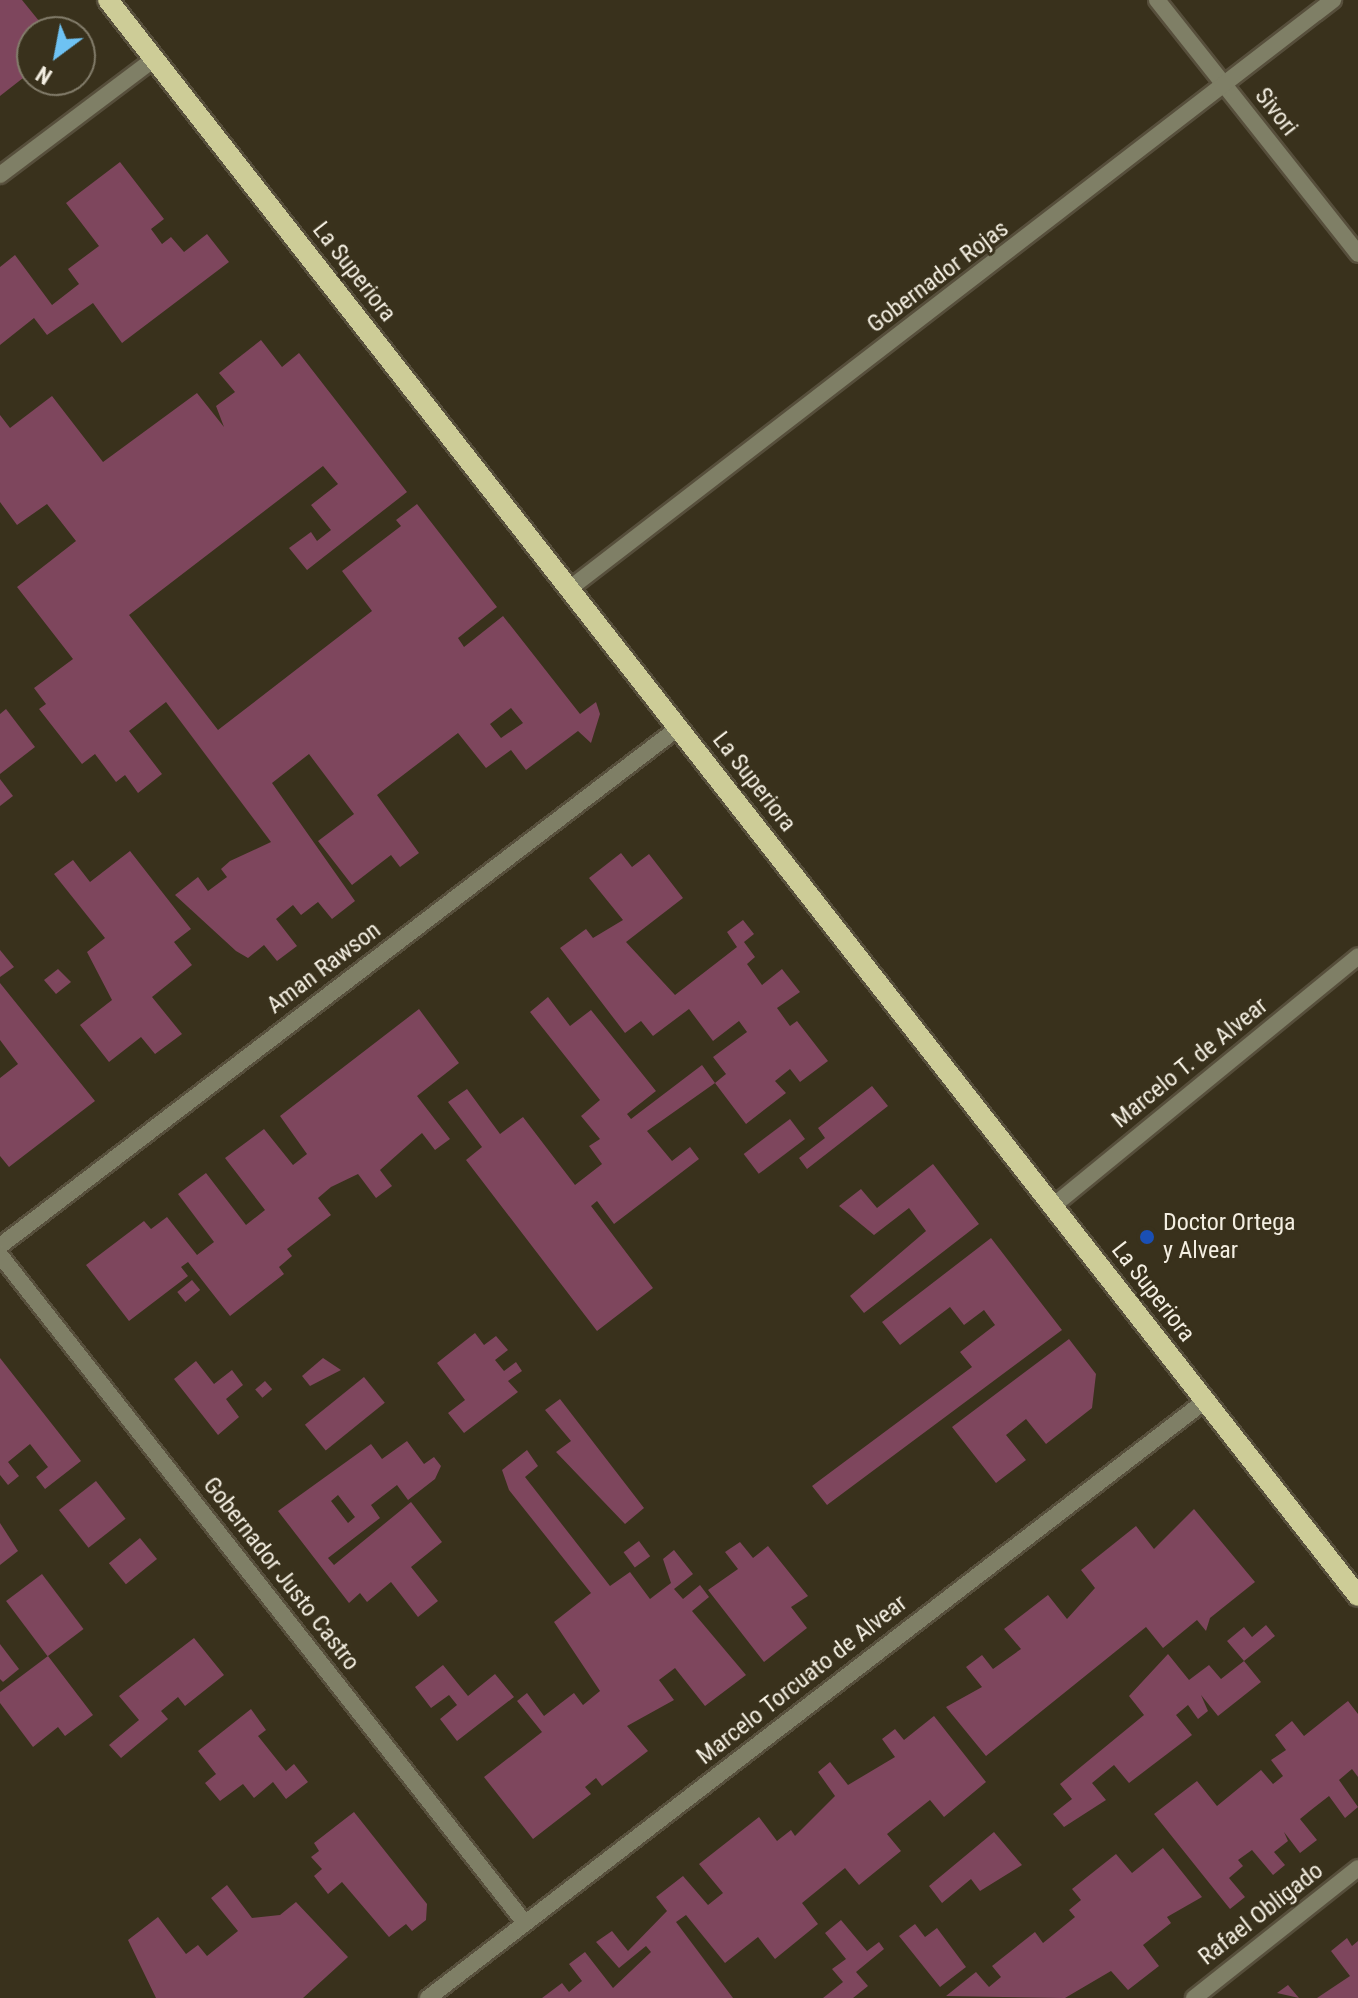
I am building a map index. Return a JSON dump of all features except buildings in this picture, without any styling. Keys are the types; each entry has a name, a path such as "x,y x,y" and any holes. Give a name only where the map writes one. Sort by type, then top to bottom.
{"main road":[{"name":"La Superiora","path":"108,0 1358,1596"}],"street":[{"name":"Sivori","path":"1157,0 1358,254"},
{"name":"Gobernador Rojas","path":"569,589 1226,87 1333,0"},
{"path":"0,175 154,59"},
{"name":"Aman Rawson","path":"0,1246 678,728"},
{"name":"Marcelo T. de Alvear","path":"1053,1206 1358,956"},
{"name":"Gobernador Justo Castro","path":"0,1255 525,1923"},
{"name":"Marcelo Torcuato de Alvear","path":"428,1998 1205,1401"},
{"name":"Rafael Obligado","path":"1194,1998 1358,1868"}],"place":[{"name":"Doctor Ortega y Alvear","path":"1147,1237"}]}
